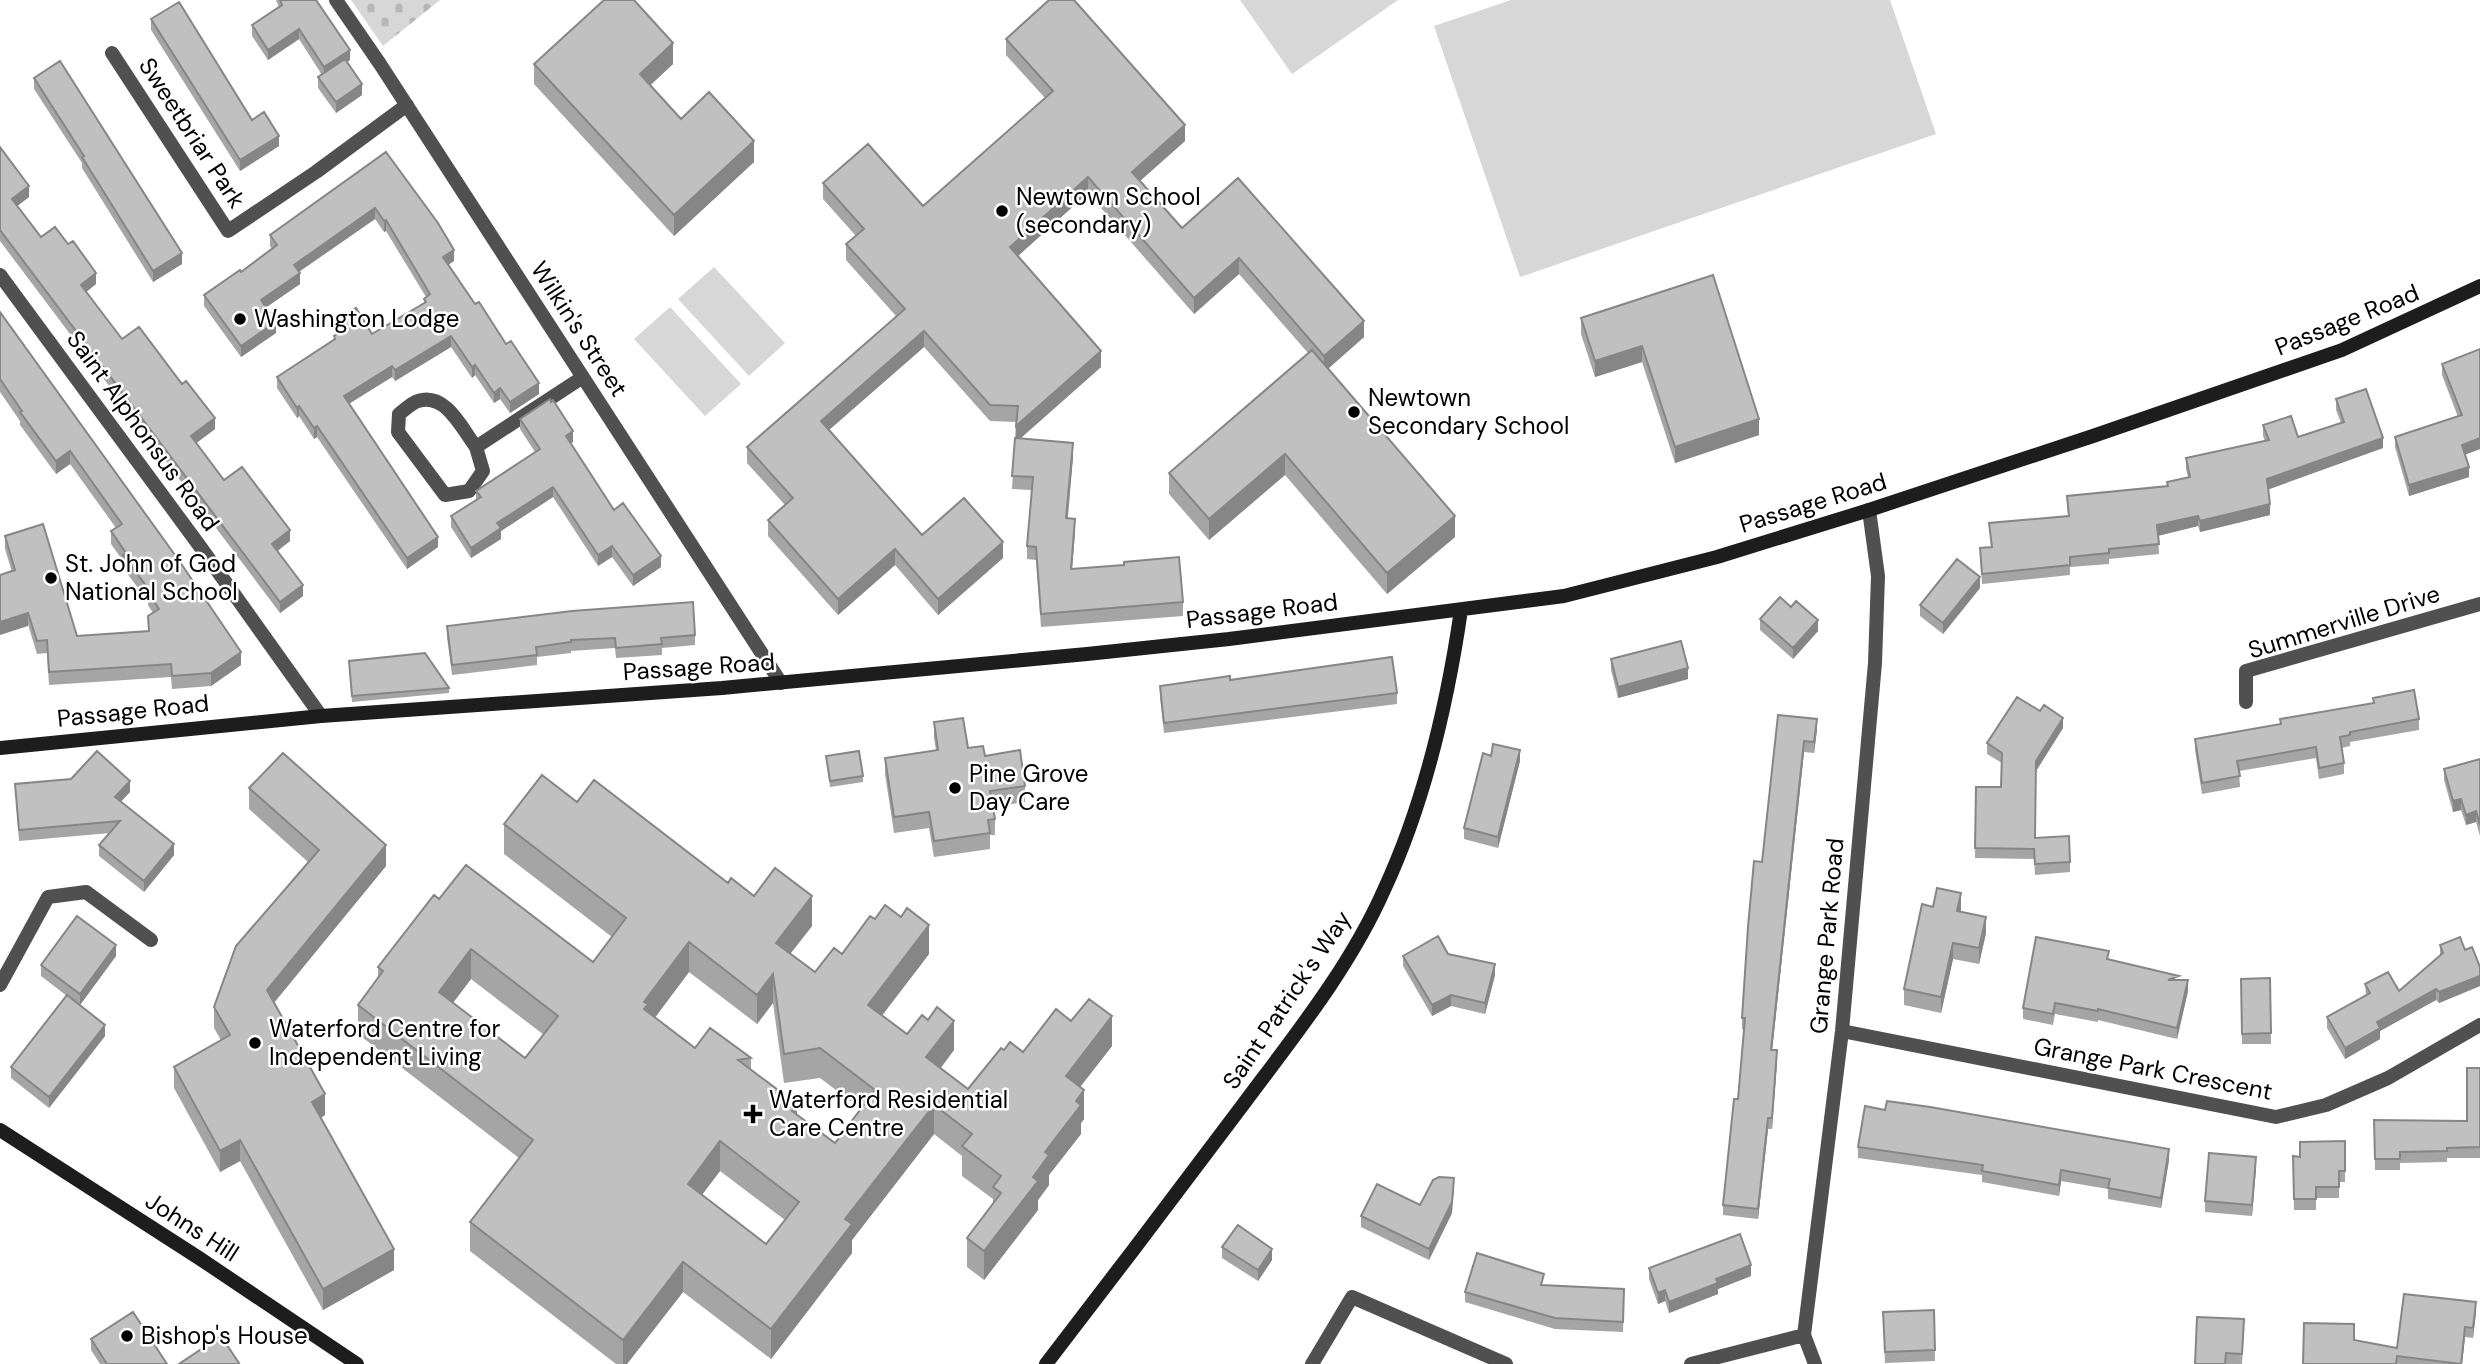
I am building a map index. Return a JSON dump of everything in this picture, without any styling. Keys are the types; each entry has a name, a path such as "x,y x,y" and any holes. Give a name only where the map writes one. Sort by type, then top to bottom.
{"main road":[{"name":"Passage Road","path":"0,748 321,716 782,684 1229,639 1532,601 1596,589 1672,570 1868,510 2305,364 2385,332 2480,286"},
{"name":"Saint Patrick's Way","path":"1046,1364 1284,1051 1331,982 1374,911 1405,840 1426,776 1448,688 1461,610"},
{"name":"Johns Hill","path":"0,1130 357,1364"}],"street":[{"name":"Wilkin's Street","path":"336,0 407,105 782,684"},
{"name":"Sweetbriar Park","path":"112,52 228,231 316,172 407,105"},
{"name":"Saint Alphonsus Road","path":"0,275 321,716"},
{"path":"476,447 583,377"},
{"path":"435,400 449,410 476,447 483,471 469,491 445,495 398,432 399,414 416,401 435,400"},
{"name":"Grange Park Road","path":"1815,1364 1804,1335 1842,1031 1878,613 1878,576 1868,510"},
{"name":"Summerville Drive","path":"2246,702 2246,671 2480,604"},
{"path":"0,985 48,897 86,892 151,940"},
{"name":"Grange Park Crescent","path":"1842,1031 2276,1117 2326,1105 2375,1083 2480,1025"},
{"path":"1312,1364 1352,1297 1506,1364"},
{"path":"1690,1364 1804,1335"}],"green space":[{"path":"351,0 440,0 383,46"},
{"path":"1240,0 1398,0 1292,74"},
{"path":"1511,0 1890,0 1936,134 1520,277 1434,26"},
{"path":"714,267 785,343 749,376 678,299"},
{"path":"670,307 741,384 705,416 634,339"}],"building":[{"path":"280,0 316,0 350,50 324,67 299,29 268,50 252,25 282,5"},
{"path":"604,0 634,0 673,43 640,74 681,119 709,92 754,141 674,215 534,64"},
{"name":"Newtown School (secondary)","path":"1049,0 1074,0 1185,125 1132,172 1182,228 1238,178 1364,321 1324,356 1239,258 1194,298 1088,177 1010,247 1101,351 1016,426 1018,406 990,405 924,331 821,421 922,535 964,498 1003,542 938,599 895,549 838,599 768,520 793,498 747,447 905,309 846,244 864,229 823,183 868,144 923,206 1053,91 1006,39"},
{"path":"179,2 252,120 264,112 279,136 240,160 151,19"},
{"path":"345,59 362,84 336,102 318,77"},
{"path":"60,61 182,253 153,271 34,78"},
{"path":"0,147 29,186 12,199 41,237 55,227 68,244 73,241 96,273 81,285 122,339 139,327 182,384 186,381 215,418 191,436 224,480 242,467 290,530 272,544 303,585 280,602 0,230"},
{"path":"386,152 438,223 454,250 443,257 475,304 479,302 506,344 511,341 539,383 510,402 500,388 494,393 451,336 395,370 392,366 344,396 438,537 407,558 317,426 314,428 299,406 297,408 277,377 335,339 334,336 343,330 337,320 356,308 372,334 426,302 424,299 430,294 386,220 384,221 375,208 294,265 300,273 261,300 276,322 241,346 204,295 277,245 270,235"},
{"path":"1713,275 1759,419 1675,447 1642,346 1595,361 1581,318"},
{"path":"0,312 180,562 241,652 211,673 172,676 171,664 49,672 47,640 37,641 28,613 0,622 0,575 15,570 5,536 43,524 77,636 149,631 148,616 159,609 148,592 150,591 123,555 126,553 111,531 122,524 70,451 56,461 0,379"},
{"path":"2480,349 2480,438 2462,445 2469,467 2409,485 2395,437 2462,415 2442,364"},
{"path":"1312,350 1455,516 1387,573 1285,454 1209,519 1169,473"},
{"path":"2366,389 2383,438 2267,479 2270,504 2200,521 2198,516 2157,525 2159,544 2109,549 2109,553 2070,557 2070,565 1982,574 1980,548 1992,547 1989,523 2069,516 2067,496 2168,486 2167,482 2190,477 2186,458 2269,440 2263,425 2291,416 2298,437 2344,422 2336,399"},
{"path":"550,399 573,431 566,436 614,510 623,503 661,556 633,575 612,546 598,555 553,487 497,523 501,528 471,548 451,516 481,497 476,491 540,449 520,419"},
{"path":"1015,438 1073,443 1066,518 1075,519 1071,569 1179,557 1183,602 1041,614 1036,547 1027,546 1033,477 1012,476"},
{"path":"1957,559 1980,577 1943,623 1920,605"},
{"path":"1780,597 1791,607 1796,601 1818,620 1793,648 1760,619"},
{"path":"693,602 695,635 661,638 662,644 616,648 615,638 571,640 536,647 537,655 452,665 447,626 572,611"},
{"path":"1681,641 1688,668 1618,687 1611,659"},
{"path":"425,653 449,688 352,696 349,661"},
{"path":"1392,657 1397,693 1164,723 1160,686 1230,676 1230,680"},
{"path":"2414,690 2419,719 2350,732 2350,735 2340,737 2344,763 2319,768 2316,747 2237,761 2240,776 2202,783 2195,739 2281,724 2280,719 2374,703 2373,698"},
{"path":"2017,697 2040,711 2044,705 2063,718 2036,761 2035,838 2069,836 2070,862 2035,864 2034,849 1975,848 1976,787 2001,787 2002,753 1987,743"},
{"path":"1778,715 1817,719 1814,742 1804,741 1771,1050 1777,1050 1772,1118 1768,1118 1758,1209 1723,1205 1734,1099 1738,1099 1754,861 1762,862"},
{"name":"Pine Grove Day Care","path":"963,718 968,748 983,746 985,756 1020,750 1025,786 990,791 995,819 988,820 990,833 934,841 929,812 894,817 885,758 938,750 934,722"},
{"path":"1493,744 1520,750 1498,837 1464,828 1483,753 1491,756"},
{"path":"97,751 130,781 115,797 174,844 144,881 99,845 120,821 19,830 15,784 71,779"},
{"path":"859,751 863,776 830,781 826,756"},
{"name":"Waterford Centre for Independent Living","path":"283,753 386,845 267,990 325,1094 312,1102 394,1249 323,1289 240,1140 220,1151 174,1067 230,1035 214,1007 236,946 319,850 249,788"},
{"path":"2480,759 2480,825 2476,811 2466,815 2461,799 2453,801 2444,769"},
{"path":"542,775 577,802 594,780 728,883 731,878 754,896 775,868 812,896 776,943 815,972 834,948 842,954 870,916 875,919 885,905 901,917 907,908 929,925 868,1005 907,1034 922,1015 928,1020 937,1007 954,1021 926,1057 968,1089 1001,1048 1004,1050 1010,1042 1023,1052 1056,1009 1071,1021 1089,999 1112,1016 1066,1076 1084,1090 1076,1101 1081,1105 1045,1152 1049,1155 1033,1177 1038,1181 984,1251 967,1238 1001,1193 993,1187 1001,1176 962,1146 972,1134 934,1105 845,1219 852,1224 771,1329 683,1262 623,1340 470,1222 533,1140 358,1005 383,971 378,967 434,895 439,899 466,865 593,962 626,918 504,824","holes":["689,942 757,995 773,974 784,1054 820,1048 875,1090 835,1143 792,1111 797,1104 738,1060 751,1058 710,1028 695,1048 644,1009 648,1004 644,1002","471,949 558,1016 525,1058 439,992","720,1141 799,1202 766,1244 688,1184"]},
{"path":"1937,888 1961,893 1957,911 1986,917 1979,948 1953,943 1941,997 1904,989 1922,904 1933,907"},
{"path":"77,916 116,945 80,994 41,965"},
{"path":"1438,936 1448,954 1495,964 1485,1003 1451,995 1432,1005 1403,956"},
{"path":"2036,937 2109,951 2107,959 2179,976 2168,980 2188,980 2177,1028 2098,1009 2055,1003 2053,1014 2023,1008"},
{"path":"2460,937 2465,950 2472,947 2480,967 2480,976 2439,992 2436,989 2377,1022 2380,1028 2345,1048 2327,1017 2370,993 2365,984 2388,972 2399,991 2443,953 2440,945"},
{"path":"2270,978 2271,1033 2242,1034 2241,979"},
{"path":"67,995 105,1025 49,1097 11,1067"},
{"path":"2467,1068 2480,1068 2480,1147 2400,1152 2400,1159 2375,1159 2374,1120 2467,1121"},
{"path":"1887,1101 2169,1149 2161,1198 2108,1188 2110,1179 2061,1170 2059,1185 1982,1171 1983,1165 1858,1147 1865,1106 1885,1110"},
{"path":"2345,1141 2345,1171 2339,1171 2339,1187 2316,1187 2316,1199 2294,1199 2293,1156 2300,1157 2300,1142"},
{"path":"2209,1153 2256,1157 2252,1205 2205,1201"},
{"path":"1439,1177 1454,1178 1452,1202 1429,1249 1361,1216 1377,1184 1420,1205 1433,1180"},
{"path":"1238,1225 1272,1249 1258,1270 1222,1247"},
{"path":"1740,1234 1751,1265 1716,1279 1718,1283 1669,1302 1665,1290 1658,1293 1649,1268"},
{"path":"1477,1253 1544,1274 1541,1285 1624,1289 1623,1322 1555,1318 1465,1292"},
{"path":"2404,1294 2476,1302 2473,1328 2465,1327 2461,1364 2397,1356 2396,1364 2303,1364 2304,1323 2354,1324 2354,1340 2397,1348"},
{"path":"1934,1310 1935,1350 1885,1352 1883,1312"},
{"name":"Bishop's House","path":"133,1312 167,1364 107,1364 91,1339"},
{"path":"2197,1317 2244,1319 2242,1354 2226,1353 2225,1364 2195,1364"},
{"path":"221,1336 239,1363 179,1364"}],"place":[{"name":"Newtown School (secondary)","path":"1002,211"},
{"name":"Washington Lodge","path":"240,319"},
{"name":"Newtown Secondary School","path":"1354,412"},
{"name":"St. John of God National School","path":"51,578"},
{"name":"Pine Grove Day Care","path":"955,788"},
{"name":"Waterford Centre for Independent Living","path":"255,1043"},
{"name":"Waterford Residential Care Centre","path":"753,1114"},
{"name":"Bishop's House","path":"127,1336"}]}
